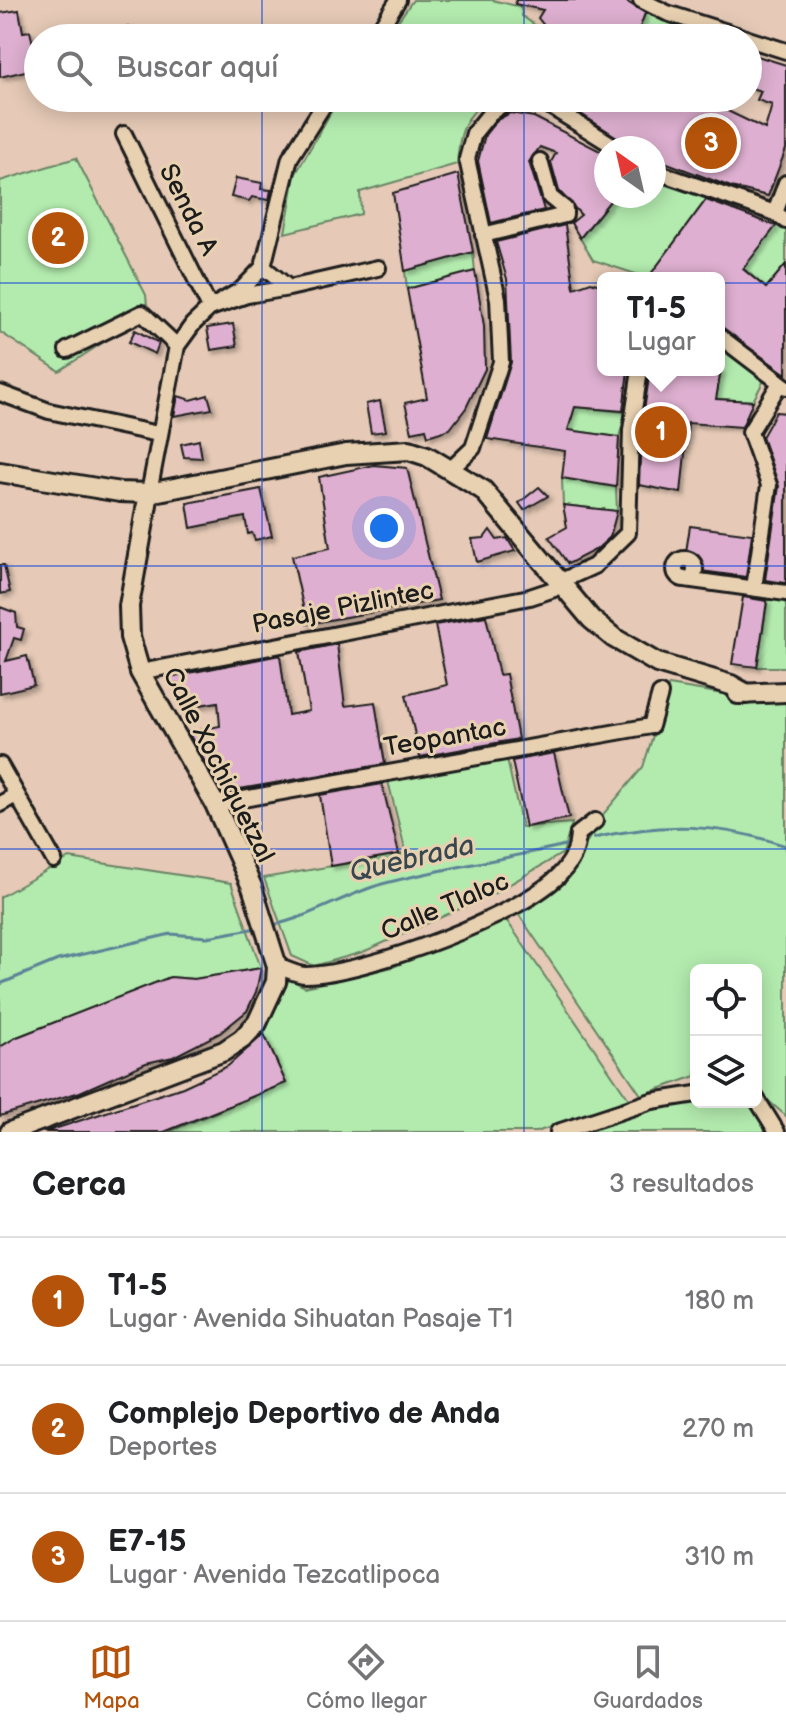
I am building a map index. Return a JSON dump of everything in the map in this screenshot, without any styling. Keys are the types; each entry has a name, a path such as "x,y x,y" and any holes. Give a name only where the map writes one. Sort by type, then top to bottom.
{"main road":[{"path":"0,472 120,492 149,493 346,454 409,450 452,468 483,490 600,639 654,672 715,691 747,694 786,692"},
{"name":"Calle Xochiquetzal","path":"149,493 129,606 130,637 140,672 215,804 252,887 277,966"},
{"path":"10,1132 224,1051 242,1039 257,1023 276,982 277,966"}],"street":[{"path":"383,24 398,0"},
{"path":"641,0 667,13 702,24"},
{"path":"762,43 786,51"},
{"path":"149,493 177,346 210,308 241,290 263,267 290,158 319,112"},
{"path":"452,468 473,448 501,362 498,299 467,159 474,133 491,112"},
{"path":"559,112 598,136"},
{"name":"Senda A","path":"124,134 210,308"},
{"path":"483,235 551,219 550,197 540,161"},
{"path":"666,175 781,217 786,183"},
{"path":"263,267 289,288"},
{"path":"210,308 247,295 378,268"},
{"path":"67,350 142,313 177,346"},
{"path":"725,341 783,385 750,432 769,485 754,588"},
{"name":"Pasaje Pizlintec","path":"140,672 530,597 594,566 628,533 631,430 639,376"},
{"path":"0,393 49,411 158,434"},
{"path":"685,579 786,593"},
{"name":"Teopantac","path":"215,804 651,726 660,694"},
{"path":"0,765 54,860"},
{"path":"0,804 16,795"},
{"name":"Calle Tlaloc","path":"277,966 304,976 388,959 525,901 561,874 577,851 578,834 595,821"},
{"path":"558,1132 652,1101 690,1095"},
{"path":"762,1108 777,1132"}],"green space":[{"path":"413,0 492,0 521,7 522,16 533,24 396,24"},
{"path":"647,9 680,20 679,24 641,24"},
{"path":"331,112 473,112 464,126 457,164 360,192 361,214 285,233 295,175"},
{"path":"76,158 146,295 147,306 174,332 169,345 141,318 59,371 0,332 0,181"},
{"path":"666,180 710,194 652,272 630,272 593,260 580,238 604,208 666,208"},
{"path":"780,221 786,225 786,264 766,288 743,268"},
{"path":"473,252 475,271 407,289 405,271"},
{"path":"725,345 765,378 753,401 716,399 720,376 725,376"},
{"path":"575,407 626,412 619,437 568,430"},
{"path":"562,478 616,487 617,511 563,505"},
{"path":"768,598 781,598 786,604 786,667 757,667"},
{"path":"669,685 741,697 786,699 786,1116 762,1095 762,964 690,964 690,1078 641,1095 517,912 565,883 600,818 643,767"},
{"path":"507,759 522,827 572,823 563,853 493,894 363,952 314,966 292,956 264,878 406,853 388,781"},
{"path":"69,858 231,883 261,968 194,979 170,977 17,1037 0,1047 0,897"},
{"path":"505,918 630,1101 536,1132 168,1132 286,1083 264,1034 289,979 305,987 393,967"},
{"path":"690,1100 690,1108 756,1108 770,1132 578,1132"}],"building":[{"path":"516,0 624,0 645,13 641,24 543,24 538,18 543,10 515,4"},
{"path":"19,10 24,32 24,71 0,77 0,13"},
{"path":"762,58 786,65 786,149 768,196 731,187 666,163 666,136 615,136 578,112 730,112 765,129 772,105 762,102"},
{"path":"510,113 534,117 594,148 594,208 604,208 580,238 571,223 581,215 559,191 551,162 556,153 540,147 529,162 544,210 491,223 478,161 485,135 497,120"},
{"path":"458,174 473,252 405,271 393,193"},
{"path":"236,178 262,183 261,189 271,190 269,200 252,197 249,201 231,197"},
{"path":"706,200 776,226 743,269 766,288 786,264 786,374 725,330 725,272 652,272"},
{"path":"565,225 574,288 591,282 597,284 597,376 627,376 623,411 575,407 568,430 619,437 616,487 562,478 565,451 487,439 511,362 507,279 496,242"},
{"path":"475,271 484,326 485,369 466,408 450,429 428,436 426,429 412,432 405,403 427,398 407,289"},
{"path":"233,324 237,346 211,350 207,328"},
{"path":"135,330 159,343 155,354 129,342"},
{"path":"649,376 720,376 716,399 753,401 742,427 688,423 681,493 639,485 641,431"},
{"path":"208,395 212,409 174,416 178,396 191,400"},
{"path":"380,401 386,431 371,433 366,404"},
{"path":"776,412 786,413 786,583 765,580 779,486 762,437"},
{"path":"199,440 202,458 184,457 181,444"},
{"path":"374,465 407,468 439,600 307,624 292,556 330,548 319,477"},
{"path":"539,487 548,496 524,510 519,503"},
{"path":"261,489 272,536 255,540 252,533 248,534 245,517 191,528 187,503"},
{"path":"563,505 617,511 610,537 597,549 568,564 549,537 567,527"},
{"path":"690,526 752,534 746,577 701,571 696,557 686,552"},
{"path":"490,530 497,540 507,538 515,551 477,562 472,539 484,538"},
{"path":"0,565 4,565 10,592 0,594"},
{"path":"743,597 767,601 757,667 732,664"},
{"path":"0,607 16,613 17,627 24,629 21,640 14,638 6,661 27,656 34,685 0,693"},
{"path":"486,616 499,675 506,674 518,739 420,757 406,695 447,685 435,625"},
{"path":"337,644 345,706 375,702 385,764 222,792 188,732 220,726 218,702 182,708 178,683 170,684 169,677 280,655 288,715 309,711 299,652"},
{"path":"554,753 569,818 526,827 512,761"},
{"path":"382,784 399,854 331,866 320,795"},
{"path":"261,968 256,992 247,1011 220,1033 173,1057 146,1063 80,1092 0,1116 0,1047 17,1037 170,977 194,979"},
{"path":"264,1034 286,1083 164,1132 45,1132 183,1087 228,1066"}],"waterway":[{"name":"Quebrada","path":"594,838 643,829 691,827 738,833 786,846"},
{"name":"Quebrada","path":"273,925 382,884 569,844"},
{"name":"Quebrada","path":"0,984 58,960 171,934 207,937 257,928"}],"place":[{"name":"E7-15","path":"711,143"},
{"name":"Complejo Deportivo de Anda","path":"58,238"},
{"name":"T1-5","path":"661,432"}]}
